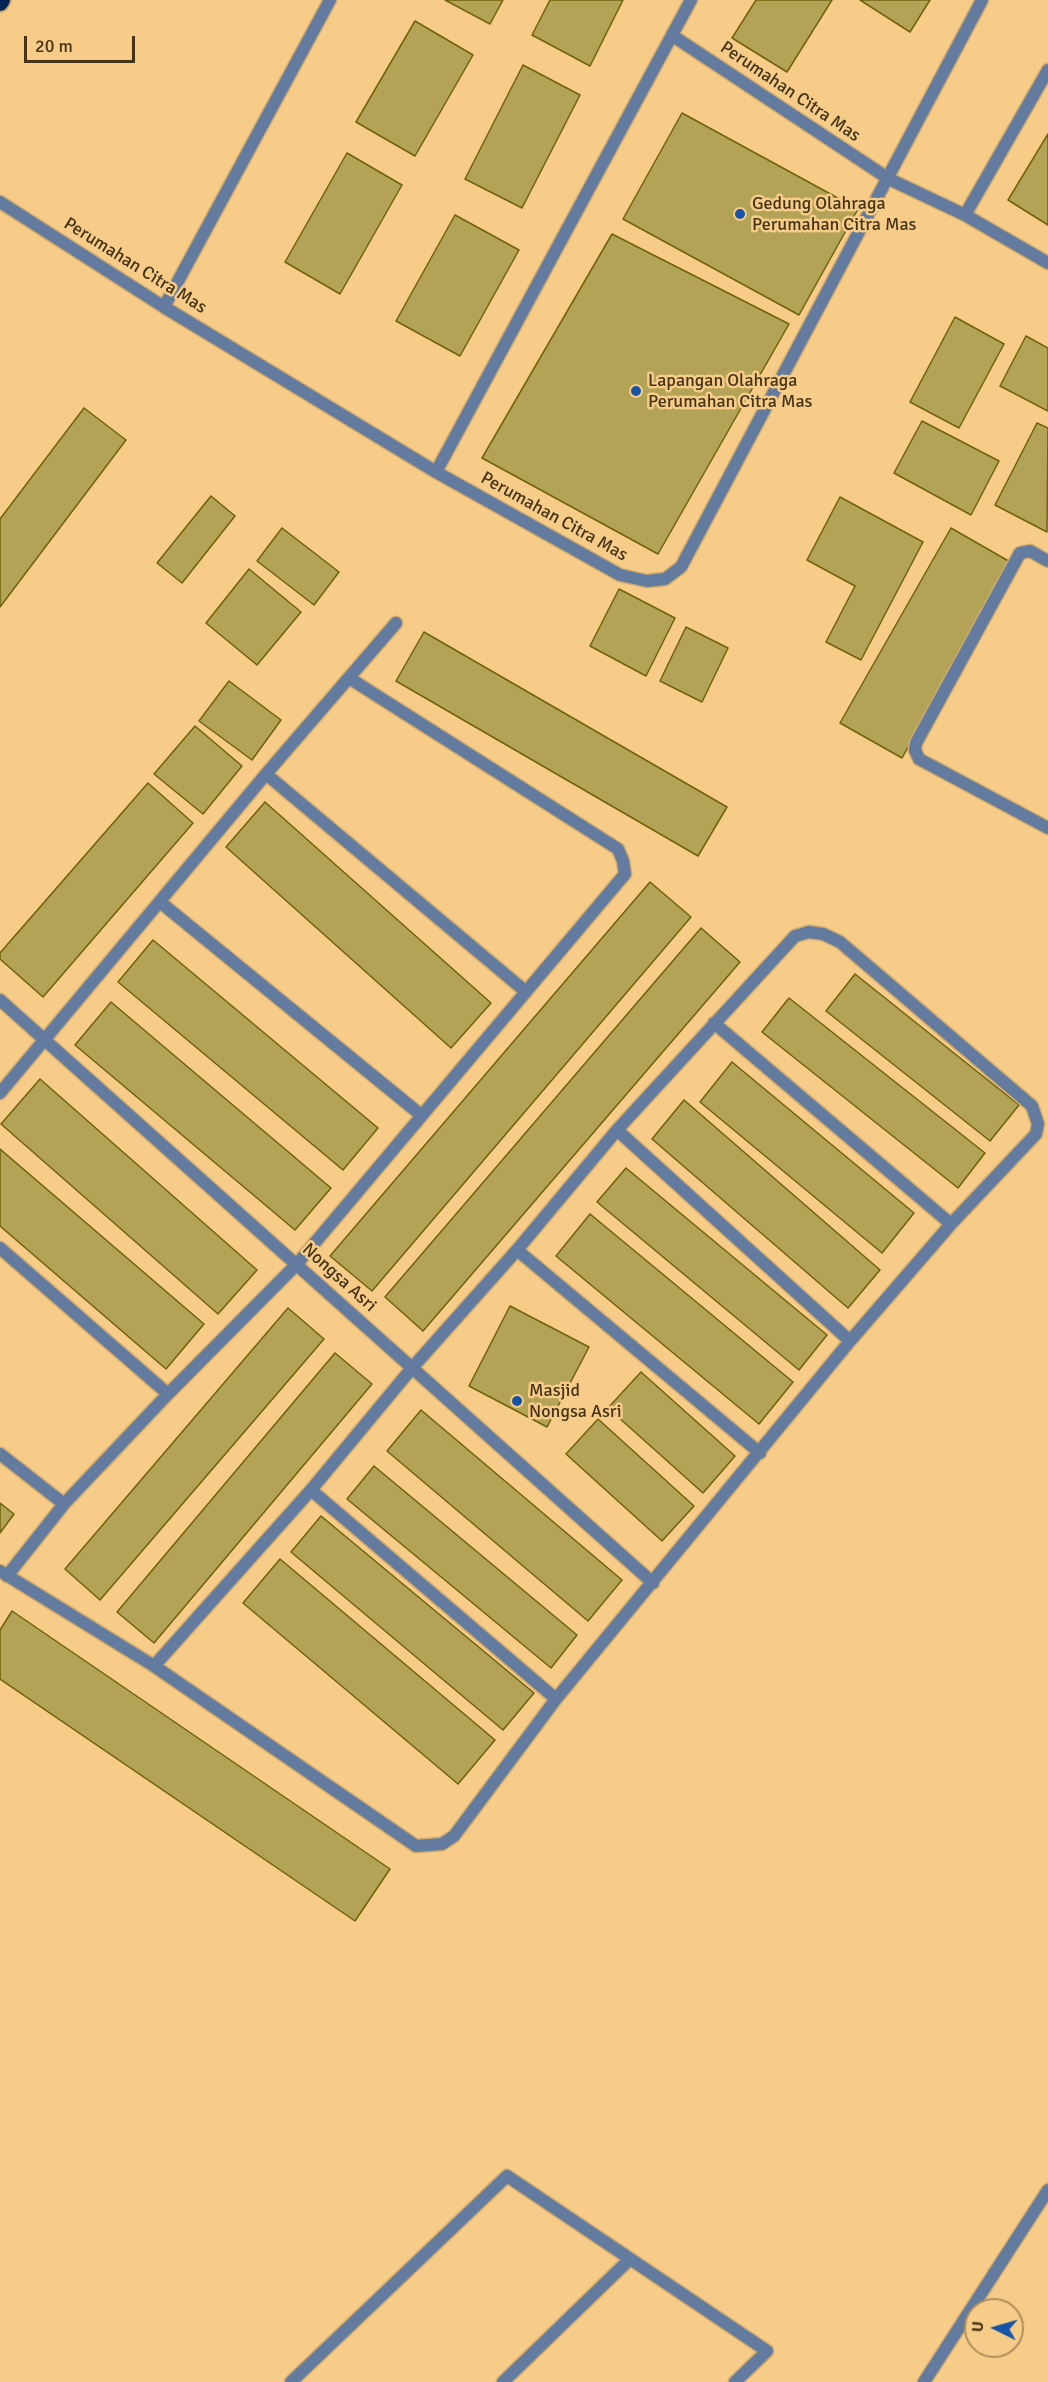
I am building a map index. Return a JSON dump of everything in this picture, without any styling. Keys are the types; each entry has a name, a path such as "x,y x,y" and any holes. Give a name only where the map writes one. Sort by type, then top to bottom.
{"street":[{"path":"164,307 330,0"},
{"path":"436,472 691,0"},
{"name":"Perumahan Citra Mas","path":"0,202 164,307 436,472 620,575 647,581 665,579 681,567 982,0"},
{"name":"Perumahan Citra Mas","path":"672,36 889,179 965,215 1048,263"},
{"path":"965,215 1048,70"},
{"path":"1048,561 1030,551 1020,553 916,744 915,750 919,759 1048,828"},
{"path":"0,1093 46,1041 266,774 396,623"},
{"path":"154,1666 311,1490 412,1368 517,1250 617,1130 795,936 808,932 823,934 840,942 1032,1106 1036,1114 1036,1134 951,1224 850,1341 760,1454 556,1699 454,1836 442,1844 416,1846 154,1666 3,1573 64,1504 168,1394 297,1264 625,874 618,849 349,678"},
{"path":"266,774 525,991"},
{"path":"160,902 421,1115"},
{"name":"Nongsa Asri","path":"0,1000 653,1583"},
{"path":"714,1023 951,1224"},
{"path":"617,1130 850,1341"},
{"path":"0,1248 168,1394"},
{"path":"517,1250 760,1454"},
{"path":"0,1454 64,1504"},
{"path":"311,1490 556,1699"},
{"path":"291,2382 507,2176 767,2351 735,2382"},
{"path":"924,2382 1048,2190"},
{"path":"503,2382 630,2259"}],"building":[{"path":"445,0 503,0 490,24"},
{"path":"550,0 623,0 590,66 532,35"},
{"path":"756,0 832,0 787,72 732,38"},
{"path":"860,0 930,0 910,32"},
{"path":"415,21 473,55 415,156 356,122"},
{"path":"523,65 580,95 522,208 465,179"},
{"name":"Gedung Olahraga Perumahan Citra Mas","path":"682,113 858,209 799,315 623,219"},
{"path":"1048,134 1048,225 1008,200"},
{"path":"347,153 402,185 340,294 285,262"},
{"path":"455,215 519,250 460,356 396,321"},
{"name":"Lapangan Olahraga Perumahan Citra Mas","path":"612,234 789,324 658,554 482,458"},
{"path":"955,317 1004,344 959,428 910,402"},
{"path":"1026,336 1048,348 1048,411 1000,386"},
{"path":"84,408 126,440 0,607 0,519"},
{"path":"922,421 999,461 971,515 894,473"},
{"path":"1037,423 1048,428 1047,532 995,505"},
{"path":"211,496 235,516 182,583 157,563"},
{"path":"840,497 923,542 861,660 826,642 855,586 807,560"},
{"path":"282,528 339,572 314,605 257,561"},
{"path":"951,528 1012,563 902,758 840,723"},
{"path":"249,569 301,612 257,665 206,623"},
{"path":"619,589 675,618 646,676 590,646"},
{"path":"686,627 728,648 702,702 660,681"},
{"path":"424,632 727,807 698,856 396,681"},
{"path":"229,681 281,720 252,760 199,721"},
{"path":"195,726 242,766 203,814 154,774"},
{"path":"148,783 193,823 43,997 0,959 0,953"},
{"path":"265,802 491,1003 451,1048 226,847"},
{"path":"650,882 691,917 372,1291 330,1256"},
{"path":"701,928 740,962 423,1331 385,1297"},
{"path":"153,940 378,1128 343,1170 118,982"},
{"path":"855,974 1019,1105 990,1141 826,1011"},
{"path":"789,998 985,1153 958,1188 762,1032"},
{"path":"111,1002 331,1188 295,1230 75,1045"},
{"path":"732,1062 914,1213 882,1253 700,1102"},
{"path":"40,1079 257,1270 218,1314 1,1124"},
{"path":"684,1100 880,1270 848,1308 652,1139"},
{"path":"0,1149 204,1324 166,1369 0,1226"},
{"path":"626,1168 827,1335 799,1370 597,1202"},
{"path":"590,1214 793,1382 759,1424 556,1256"},
{"path":"510,1306 589,1347 547,1427 469,1386"},
{"path":"288,1308 324,1339 100,1600 65,1569"},
{"path":"335,1353 372,1384 154,1643 117,1612"},
{"path":"641,1372 735,1456 703,1493 608,1408"},
{"path":"421,1410 622,1580 588,1621 387,1451"},
{"path":"598,1419 694,1506 662,1541 566,1454"},
{"path":"374,1466 577,1635 551,1668 347,1499"},
{"path":"0,1503 14,1514 0,1533"},
{"path":"321,1516 534,1693 503,1730 291,1552"},
{"path":"280,1559 495,1740 458,1784 243,1603"},
{"path":"12,1611 390,1869 355,1921 0,1679 0,1630"}],"place":[{"name":"Gedung Olahraga Perumahan Citra Mas","path":"740,214"},
{"name":"Lapangan Olahraga Perumahan Citra Mas","path":"636,391"},
{"name":"Masjid Nongsa Asri","path":"517,1401"}]}
